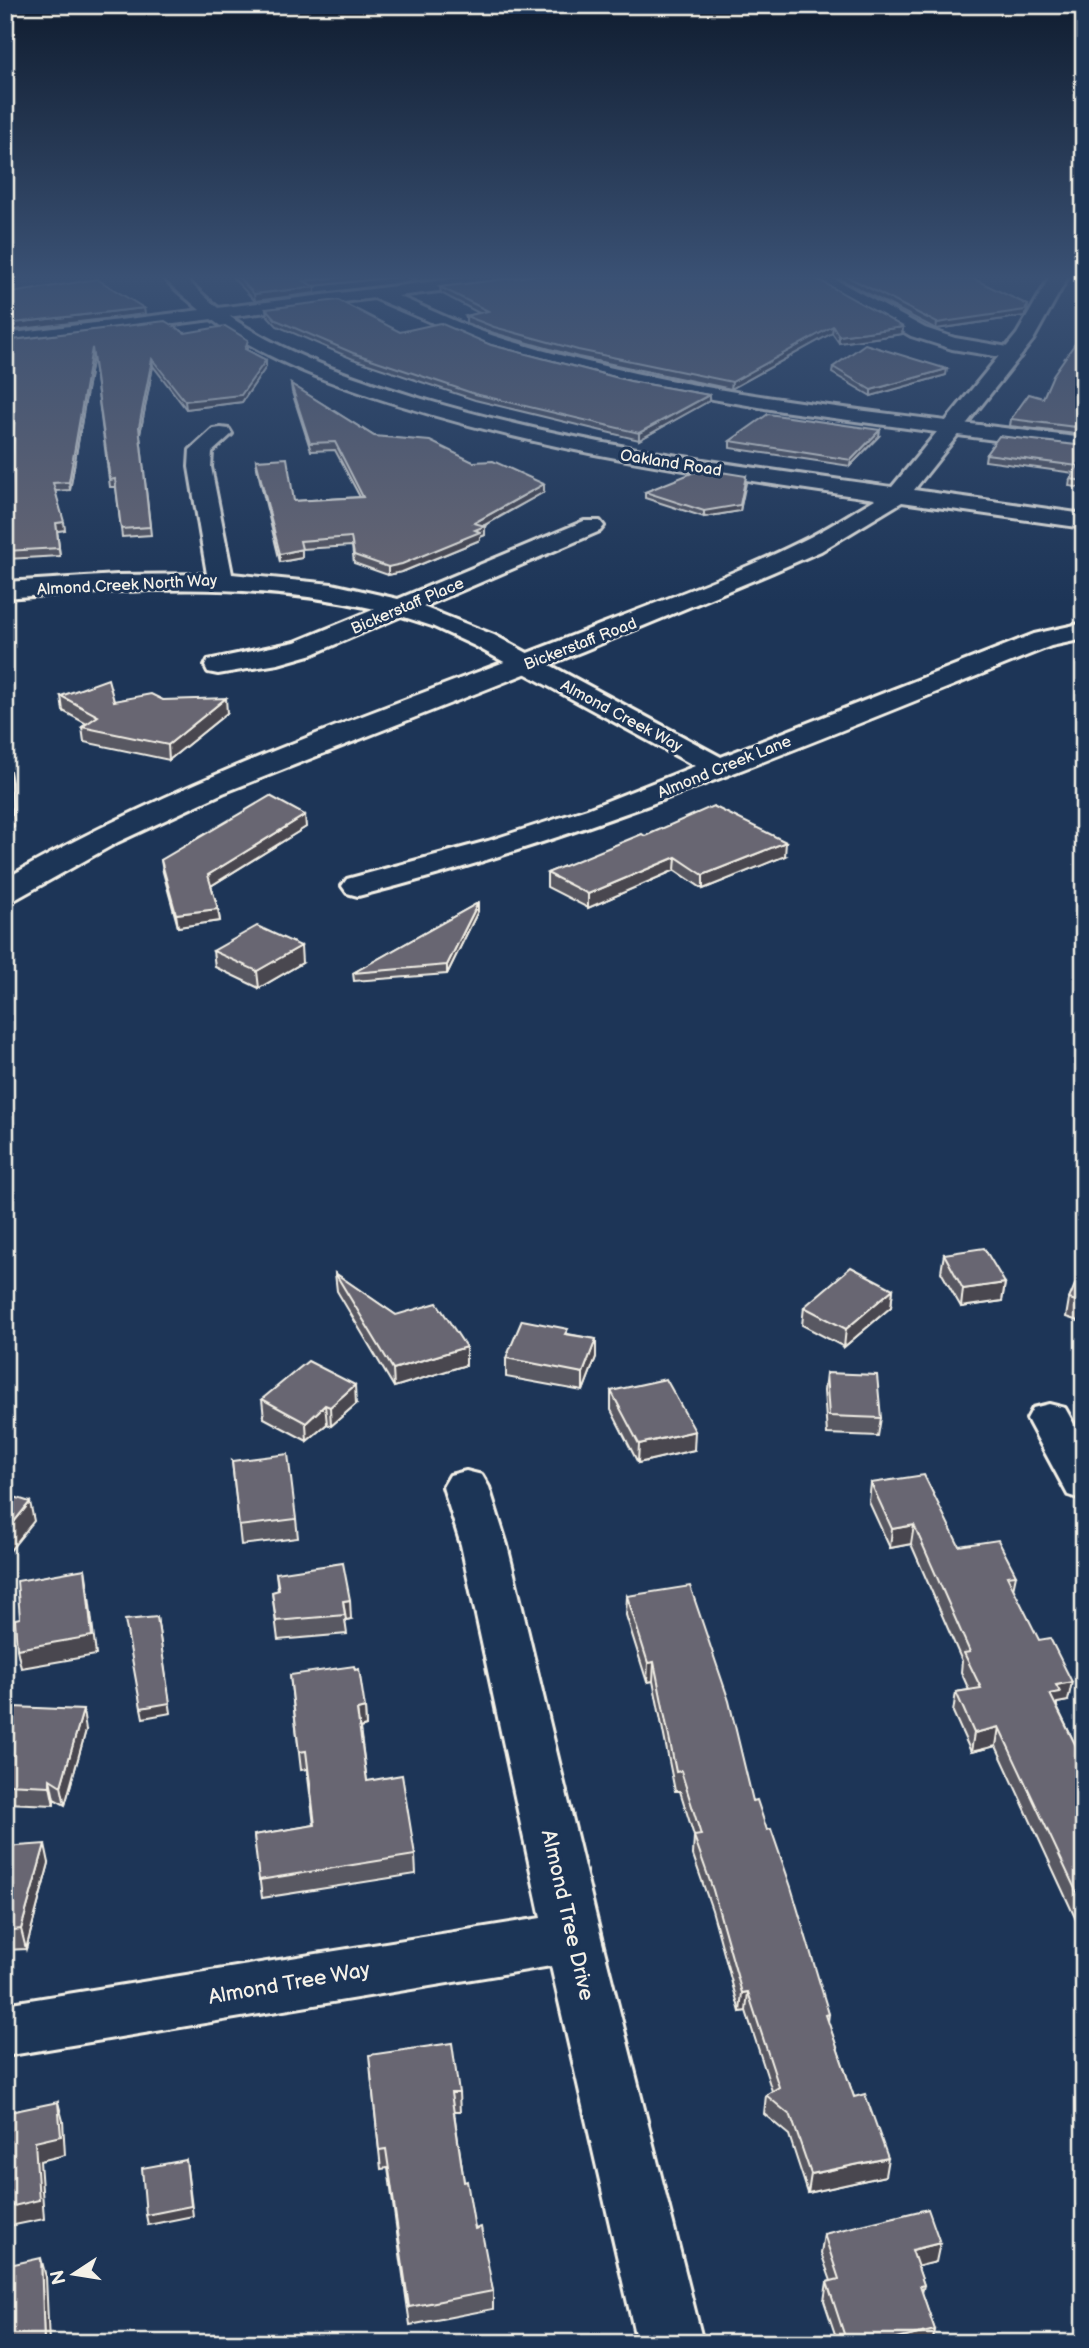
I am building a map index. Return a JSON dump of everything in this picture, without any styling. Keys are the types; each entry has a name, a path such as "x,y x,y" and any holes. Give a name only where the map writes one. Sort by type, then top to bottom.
{"street":[{"name":"Oakland Road","path":"357,385 401,401 466,419 627,455 1084,521"},
{"path":"664,385 721,396 1084,445"},
{"name":"Bickerstaff Road","path":"5,892 107,835 229,777 623,627 812,546 898,495 988,385"},
{"path":"220,579 200,467 201,450 221,433"},
{"name":"Bickerstaff Place","path":"218,666 278,656 304,648 592,526"},
{"name":"Almond Creek North Way","path":"5,590 180,579 220,579 303,586 355,595 450,625 527,663"},
{"name":"Almond Creek Lane","path":"359,886 499,848 598,815 1043,640 1084,631"},
{"name":"Almond Creek Way","path":"527,663 718,767"},
{"path":"1049,1419 1084,1484"},
{"name":"Almond Tree Drive","path":"466,1487 484,1545 573,1938 670,2343"},
{"name":"Almond Tree Way","path":"5,2031 413,1962 573,1938"}],"building":[{"path":"5,385 86,385 69,482 53,483 64,522 56,523 59,548 6,551 15,413 5,412"},
{"path":"97,385 147,385 139,427 150,527 121,529 115,479 110,480"},
{"path":"172,385 248,385 241,395 185,401"},
{"path":"291,385 374,436 430,441 473,462 493,461 544,484 474,523 485,526 475,530 480,532 402,564 388,567 354,555 351,537 300,541 302,549 280,554 256,460 287,458 294,501 363,497 335,442 310,443"},
{"path":"447,385 650,385 709,395 639,433 475,394"},
{"path":"862,385 891,385 871,390"},
{"path":"1049,385 1084,385 1084,428 1011,419 1029,394 1043,398"},
{"path":"768,414 880,430 851,460 730,441"},
{"path":"999,436 1084,446 1084,481 1070,479 1078,466 986,454"},
{"path":"702,469 746,476 740,505 704,511 645,492"},
{"path":"5,636 8,661 5,662"},
{"path":"108,679 114,701 151,694 163,700 226,698 168,745 82,727 98,716 61,696"},
{"path":"5,771 10,771 12,815 5,815"},
{"path":"270,796 305,815 208,875 218,909 176,914 161,860"},
{"path":"713,806 786,842 703,875 676,857 588,894 547,873 642,834 645,836"},
{"path":"478,903 447,965 353,973"},
{"path":"257,926 301,946 257,971 213,951"},
{"path":"984,1248 1005,1283 963,1289 944,1254"},
{"path":"851,1267 893,1289 846,1329 804,1307"},
{"path":"1081,1270 1084,1270 1084,1303 1069,1299"},
{"path":"335,1273 396,1315 437,1303 466,1347 393,1369"},
{"path":"522,1320 568,1329 565,1334 596,1339 583,1373 506,1358"},
{"path":"308,1361 355,1385 330,1407 325,1405 306,1423 262,1399"},
{"path":"826,1373 877,1375 881,1418 829,1416"},
{"path":"666,1379 695,1431 639,1444 611,1391"},
{"path":"288,1454 296,1519 239,1526 232,1461"},
{"path":"924,1475 959,1546 998,1540 1016,1575 1007,1576 1039,1640 1050,1638 1072,1682 1056,1685 1060,1692 1050,1694 1077,1748 1084,1752 1084,1908 999,1727 974,1733 956,1692 981,1688 964,1653 970,1652 914,1525 892,1529 871,1483"},
{"path":"5,1494 30,1502 5,1533"},
{"path":"343,1563 350,1600 343,1601 345,1615 276,1621 272,1592 279,1590 276,1573"},
{"path":"85,1569 92,1636 17,1649 15,1619 20,1618 17,1581"},
{"path":"690,1586 729,1701 753,1801 757,1800 767,1830 771,1829 791,1887 829,2014 826,2015 854,2097 865,2094 888,2158 811,2174 791,2116 766,2095 779,2087 748,1992 742,1993 713,1890 694,1836 701,1835 681,1771 676,1772 654,1662 648,1663 627,1596"},
{"path":"157,1617 170,1703 141,1708 125,1620"},
{"path":"354,1666 355,1670 359,1669 365,1708 357,1710 367,1781 402,1775 415,1855 259,1880 254,1835 315,1825 306,1751 299,1752 290,1675"},
{"path":"13,1707 83,1710 61,1786 50,1779 50,1786 5,1784 5,1759 11,1742 5,1742 5,1734"},
{"path":"45,1844 21,1929 5,1931 5,1847"},
{"path":"452,2043 459,2093 451,2093 464,2182 467,2181 475,2229 481,2227 493,2291 409,2307 386,2149 379,2150 369,2055"},
{"path":"58,2102 61,2136 35,2142 39,2200 5,2208 5,2113"},
{"path":"186,2160 191,2206 146,2215 142,2168"},
{"path":"928,2209 940,2243 912,2250 924,2285 920,2286 935,2330 880,2343 847,2343 827,2282 839,2279 824,2234"},
{"path":"41,2258 44,2343 5,2343 5,2266"}]}
